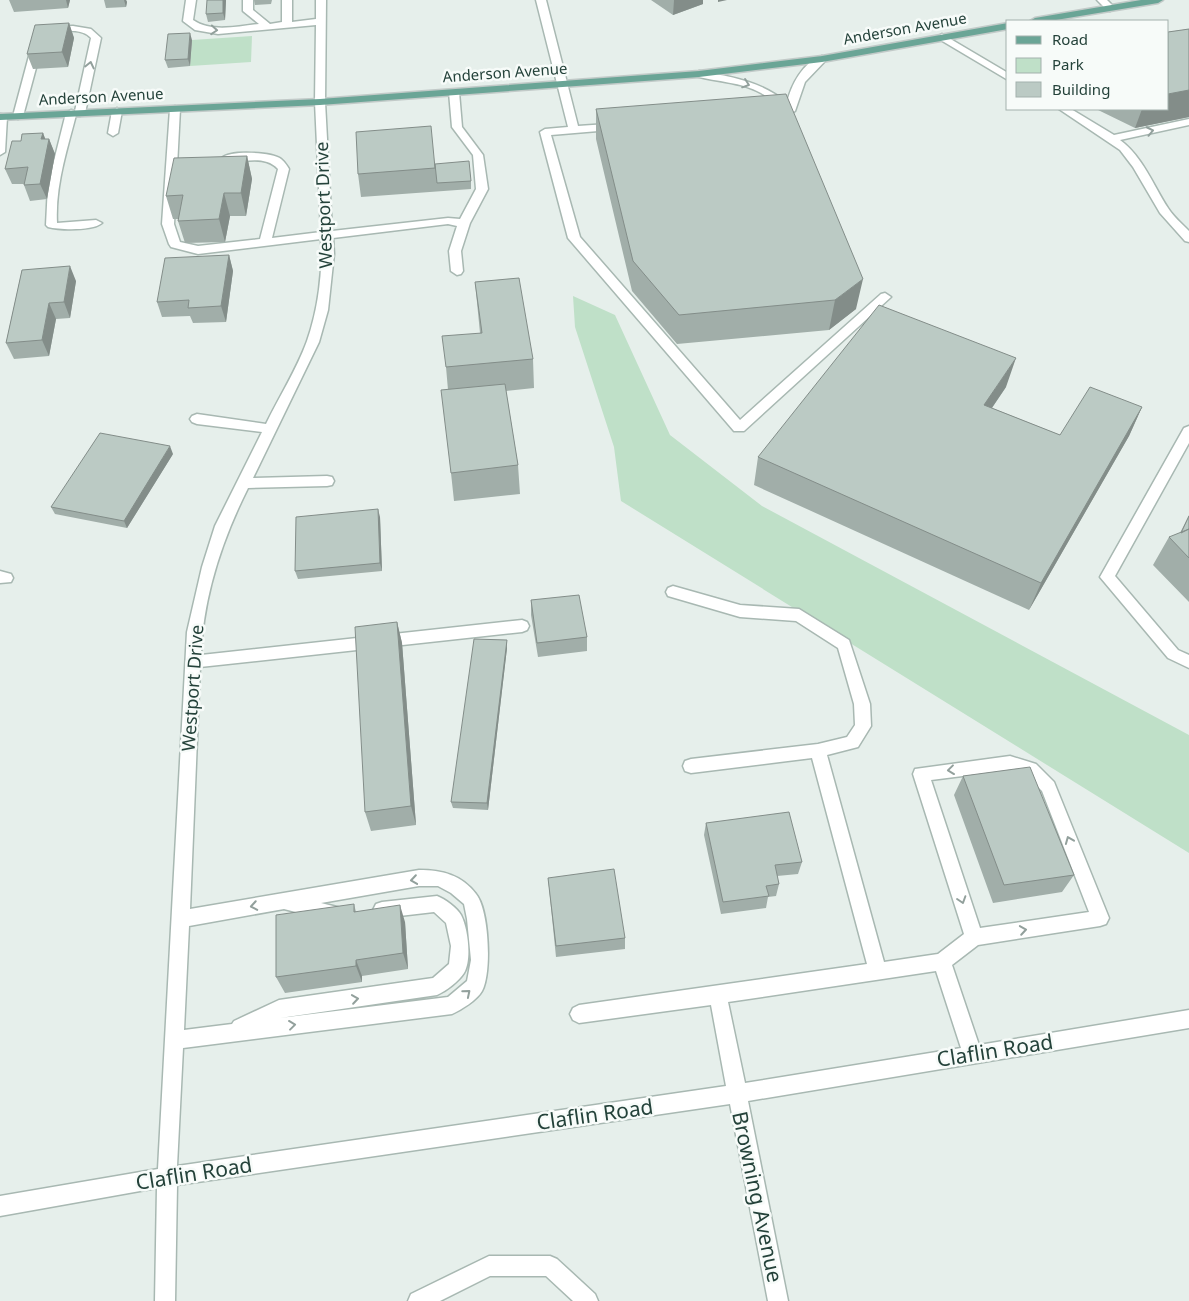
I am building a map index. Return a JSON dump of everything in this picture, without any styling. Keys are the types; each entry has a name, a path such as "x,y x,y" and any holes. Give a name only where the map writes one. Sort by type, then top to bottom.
{"main road":[{"path":"1041,20 1158,0"},
{"name":"Anderson Avenue","path":"1,117 320,102 699,74 822,60 1006,26"}],"street":[{"path":"191,0 188,20 198,28 218,31 320,22"},
{"path":"248,0 248,11 267,26"},
{"path":"287,0 287,25"},
{"name":"Westport Drive","path":"165,1301 168,1178 194,632 209,567 222,526 313,342 322,310 328,254 320,102 321,0"},
{"path":"541,0 574,130"},
{"path":"1102,0 1110,8"},
{"path":"18,116 38,42 46,34 60,30 78,29 91,32 96,38 76,113 57,172 50,214 52,225 61,227 96,223"},
{"path":"942,37 1006,76"},
{"path":"790,111 794,90 801,77 822,60"},
{"path":"699,74 742,82 765,91 790,111"},
{"path":"454,92 457,127 478,155 482,189 464,222 455,251 457,271"},
{"path":"175,109 176,160 168,224 175,244 198,250 448,221 464,222"},
{"path":"1066,110 1124,148 1138,166 1164,211 1189,238"},
{"path":"113,133 117,111"},
{"path":"770,113 790,111"},
{"path":"0,152 1,117"},
{"path":"1112,139 1189,122"},
{"path":"633,125 545,132 574,238 739,428 885,297"},
{"path":"216,158 252,156 277,161 284,169 265,242"},
{"path":"197,419 271,429"},
{"path":"1189,431 1107,577 1173,654 1189,662"},
{"path":"244,483 327,481"},
{"path":"673,592 740,611 799,615 844,644 862,704 863,726 852,742 818,751 691,766"},
{"path":"193,662 522,626"},
{"path":"818,751 878,972"},
{"path":"579,1014 942,962 974,937 1100,918 1048,787 1030,769 1010,763 921,774 974,937"},
{"path":"174,1040 452,1005 475,986 480,960 476,919 471,900 457,887 440,878 419,878 181,919"},
{"path":"225,1033 279,1009 437,986 457,968 460,946 454,919 437,904 337,915 284,901"},
{"path":"942,962 972,1055"},
{"name":"Browning Avenue","path":"718,995 778,1301"},
{"name":"Claflin Road","path":"0,1206 168,1178 736,1094 1189,1020"},
{"path":"418,1301 489,1266 550,1266 588,1301"}],"green space":[{"path":"252,36 251,62 190,66 192,40"},
{"path":"573,296 615,315 670,435 762,506 1189,735 1189,853 621,501 614,447 575,327"}],"building":[{"path":"207,0 223,0 223,13 206,14"},
{"path":"69,23 62,52 27,54 35,25"},
{"path":"1189,29 1189,90 1169,94 1169,32"},
{"path":"190,33 188,59 165,60 168,34"},
{"path":"786,94 863,279 835,300 679,315 633,261 596,109"},
{"path":"431,126 435,168 358,174 356,132"},
{"path":"43,133 41,139 49,139 40,184 24,185 28,167 5,169 12,141 21,141 22,134"},
{"path":"247,156 241,193 224,193 219,219 178,221 183,195 166,196 174,158"},
{"path":"469,161 471,181 437,183 435,164"},
{"path":"229,255 221,306 188,308 189,300 157,302 165,258"},
{"path":"70,266 64,302 49,303 42,340 6,343 22,270"},
{"path":"519,278 533,359 446,367 442,336 482,333 475,282"},
{"path":"879,305 1016,358 984,405 1060,435 1090,387 1142,407 1041,583 758,457"},
{"path":"505,384 518,465 451,473 441,390"},
{"path":"100,433 170,446 124,521 51,507"},
{"path":"378,509 380,563 295,571 296,517"},
{"path":"1189,516 1189,529 1181,533"},
{"path":"1189,529 1189,558 1169,537"},
{"path":"579,595 587,637 537,643 531,600"},
{"path":"397,622 411,806 365,812 355,627"},
{"path":"474,639 507,640 487,803 451,802"},
{"path":"1030,767 1074,875 1004,885 963,776"},
{"path":"789,812 802,862 775,865 779,884 766,886 769,896 723,902 706,823"},
{"path":"614,869 625,938 556,946 548,878"},
{"path":"354,904 354,912 400,905 403,953 356,960 356,966 276,977 276,915"}]}
